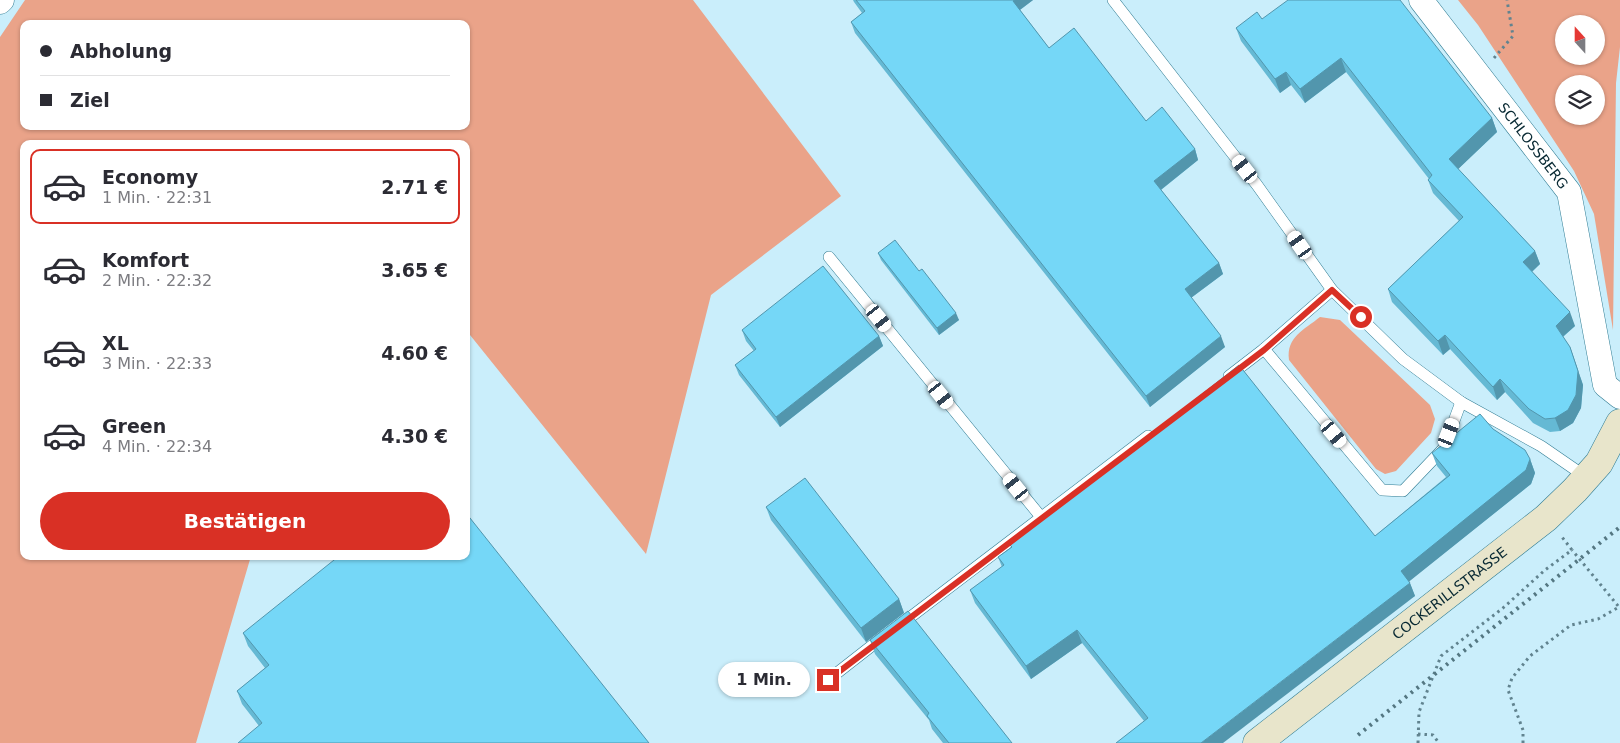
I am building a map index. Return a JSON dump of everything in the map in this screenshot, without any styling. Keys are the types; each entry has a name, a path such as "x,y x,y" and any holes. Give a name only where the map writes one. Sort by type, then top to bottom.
{"main road":[{"name":"COCKERILLSTRASSE","path":"1257,743 1546,518 1599,463 1620,423"}],"street":[{"name":"SCHLOSSBERG","path":"1421,0 1569,192 1605,385 1620,397"}],"lane":[{"path":"1113,0 1257,185 1332,290 1403,359 1461,402 1541,446 1587,477"},
{"path":"829,257 1041,518"},
{"path":"1216,386 1264,350 1332,290"},
{"path":"1264,350 1382,490 1403,491 1444,448 1461,402"},
{"path":"828,680 1160,428"}],"path":[{"path":"1479,76 1513,36 1507,0"},
{"path":"1523,743 1523,730 1508,690 1512,678 1530,656 1571,625 1598,619 1620,608 1546,518"},
{"path":"1418,743 1419,712 1441,656 1503,608 1544,570 1572,550"},
{"path":"1418,734 1433,735 1439,743"}],"shaded area":[{"path":"25,0 693,0 841,196 711,295 646,554 470,335 470,140 20,140 20,560 250,560 196,743 0,743 0,37"},
{"path":"1458,0 1620,0 1620,47 1616,83 1613,330 1594,214 1574,171 1478,25"},
{"path":"1320,317 1340,320 1430,405 1435,419 1431,433 1396,471 1385,474 1376,469 1289,360 1290,345 1293,340 1302,330"}],"building":[{"path":"856,0 1015,0 1013,1 1049,48 1074,28 1146,121 1162,107 1195,149 1154,181 1219,263 1185,289 1221,336 1146,396 851,22 865,11"},
{"path":"1288,0 1400,0 1492,118 1449,159 1535,251 1523,262 1570,312 1556,326 1570,347 1578,371 1576,395 1568,410 1555,418 1545,419 1529,409 1500,379 1493,387 1445,335 1438,341 1388,289 1463,217 1428,180 1432,175 1341,58 1300,89 1286,72 1275,79 1236,28 1257,12 1262,19"},
{"path":"895,240 919,271 922,269 956,313 937,328 878,253"},
{"path":"823,266 879,336 776,417 735,365 756,349 742,330"},
{"path":"1239,365 1375,536 1450,475 1432,453 1480,414 1493,429 1525,450 1530,459 1526,470 1401,571 1410,583 1201,743 1116,743 1148,718 1077,630 1026,666 970,590 1004,565 998,557 1012,547 1010,545"},
{"path":"805,478 899,599 861,628 766,507"},
{"path":"470,518 649,743 238,743 262,723 237,691 269,665 243,633 334,560 470,560"},
{"path":"908,611 1012,743 949,743 927,716 929,713 870,640"}],"railway":[{"path":"1358,735 1620,527"}],"route":[{"path":"828,680 1264,350 1332,290 1361,317"}]}
